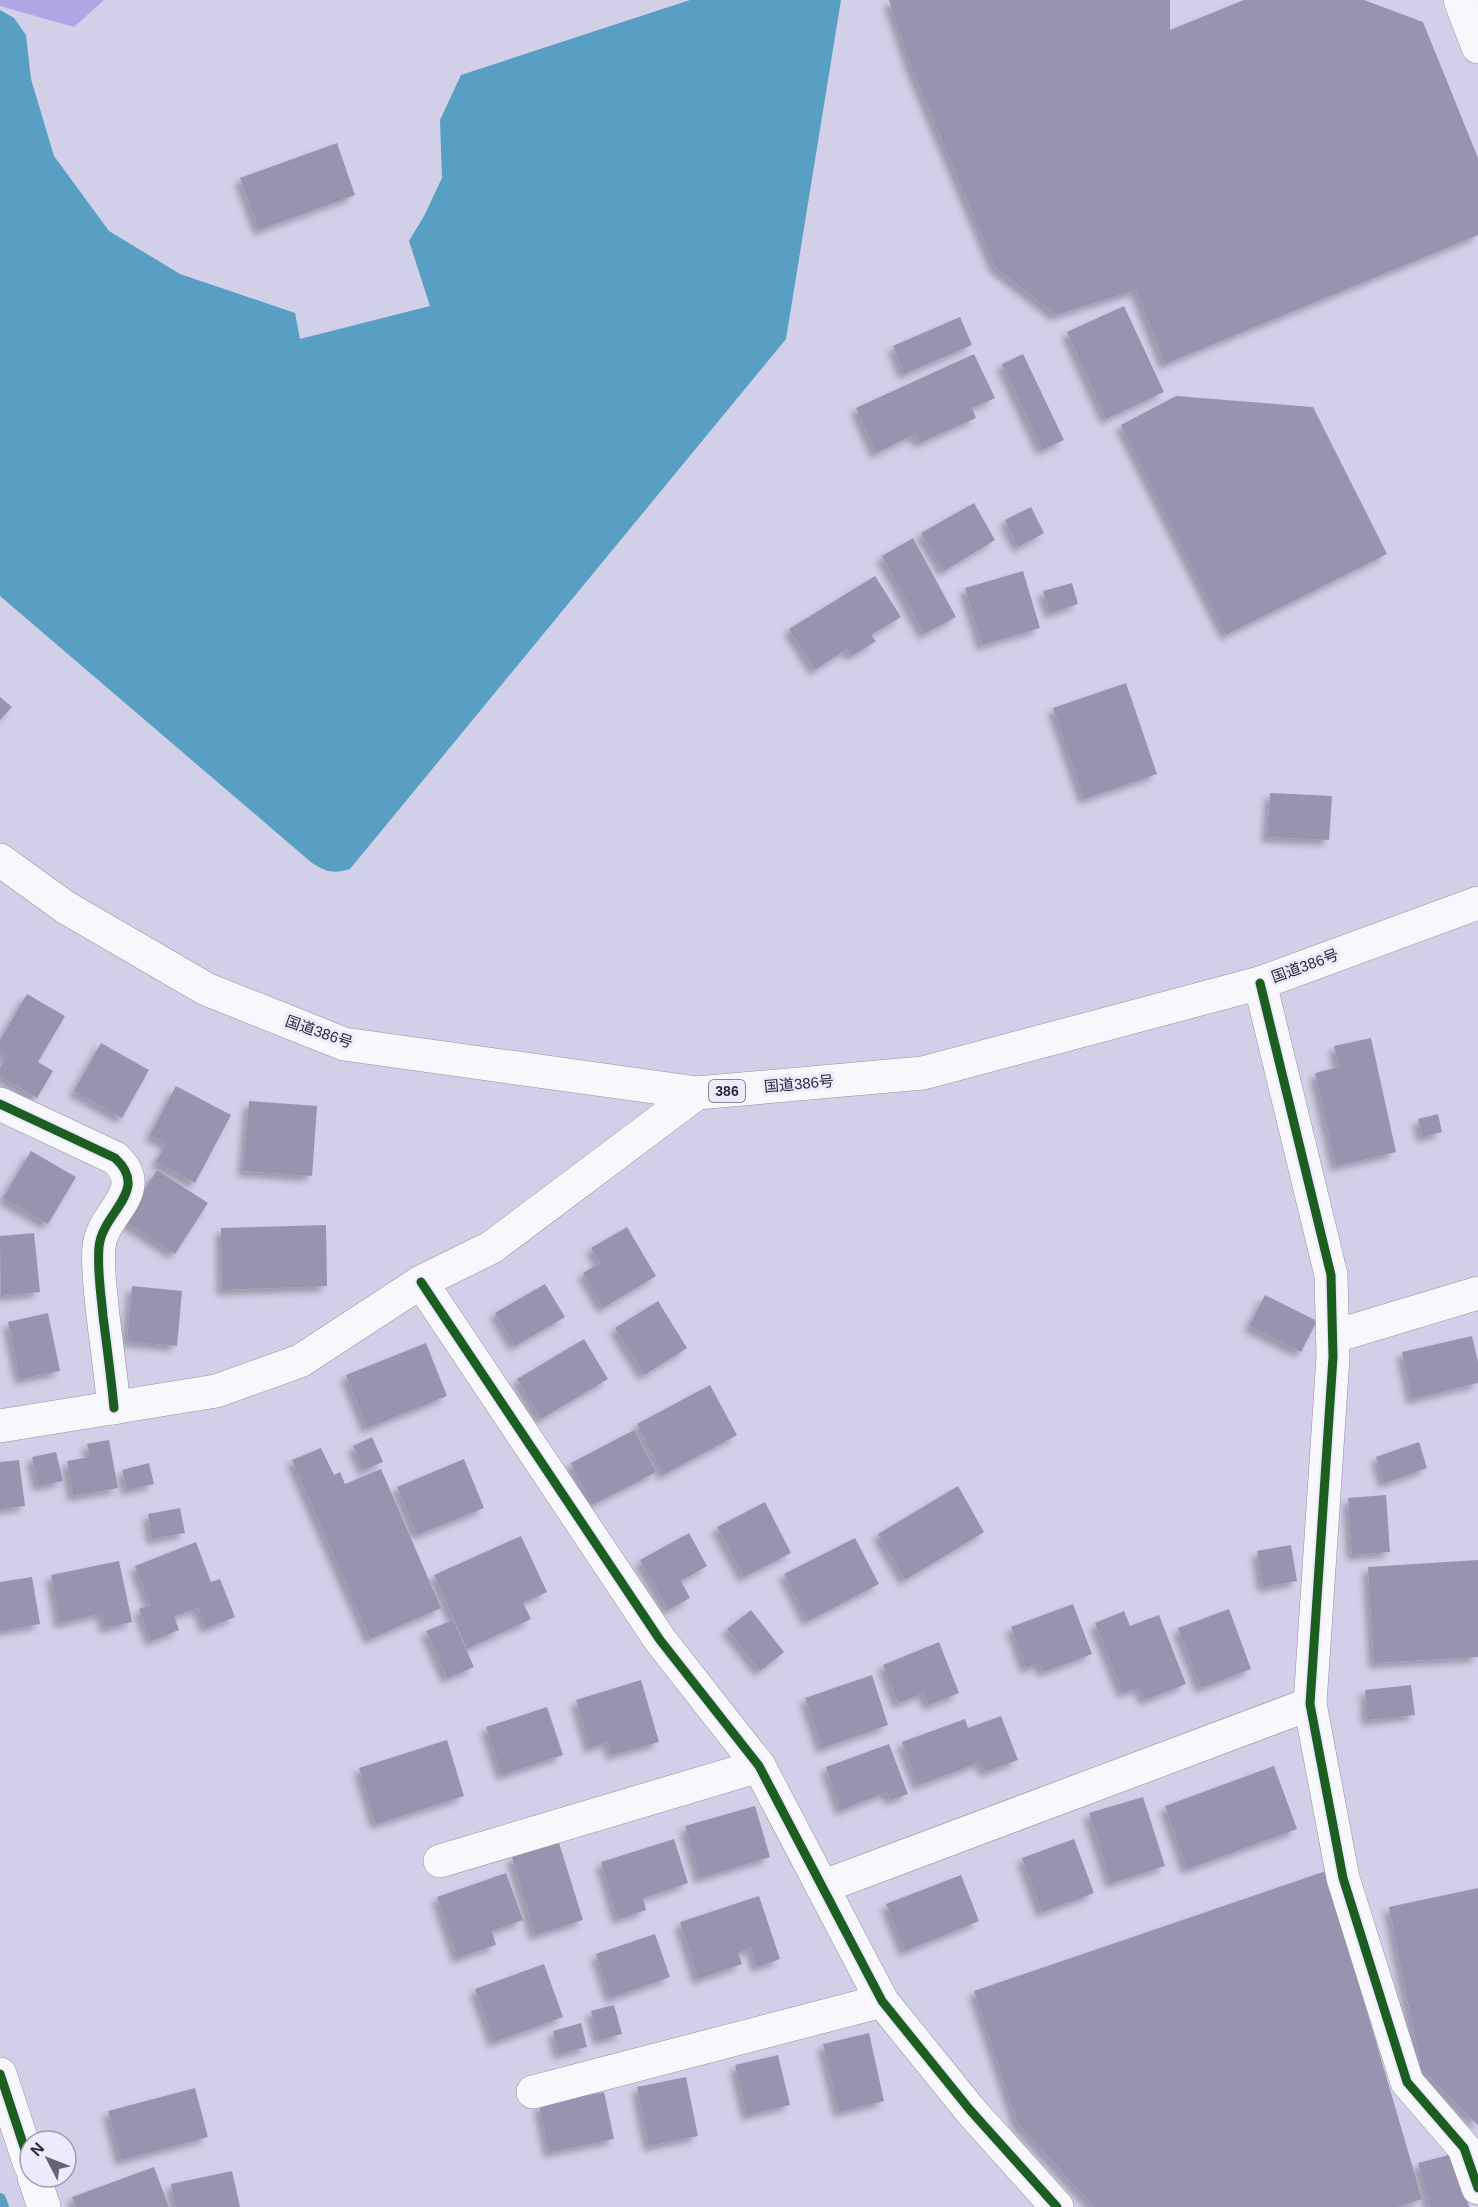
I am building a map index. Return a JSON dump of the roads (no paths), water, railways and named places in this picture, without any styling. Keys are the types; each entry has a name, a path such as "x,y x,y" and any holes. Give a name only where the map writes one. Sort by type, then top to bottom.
{"main road":[{"path":"1460,0 1478,46"},
{"name":"国道386号","path":"0,860 65,907 206,989 344,1044 697,1094 922,1073 1260,983 1478,903"},
{"path":"1260,983 1331,1275 1333,1357 1310,1704 1343,1878 1407,2082 1471,2146 1478,2187"},
{"path":"0,1426 216,1391 300,1361 421,1282 492,1247 697,1094"},
{"path":"0,1104 115,1158 128,1174 130,1182 128,1191 105,1228 99,1244 98,1273 114,1408"},
{"path":"421,1282 660,1640 759,1766 882,2001 970,2110 1056,2207"},
{"path":"1332,1337 1478,1293"},
{"path":"822,1887 1310,1704"},
{"path":"440,1861 759,1766"},
{"path":"534,2092 882,2001"},
{"path":"0,2074 18,2129"},
{"path":"38,2189 44,2207"}],"water":[{"path":"690,0 841,0 786,339 350,869 335,872 322,868 312,863 0,596 0,10 14,18 26,35 31,79 54,156 109,231 180,274 295,313 300,339 430,306 409,241 442,178 440,120 461,75"}],"waterway":[{"path":"0,2199 3,2207"}]}
